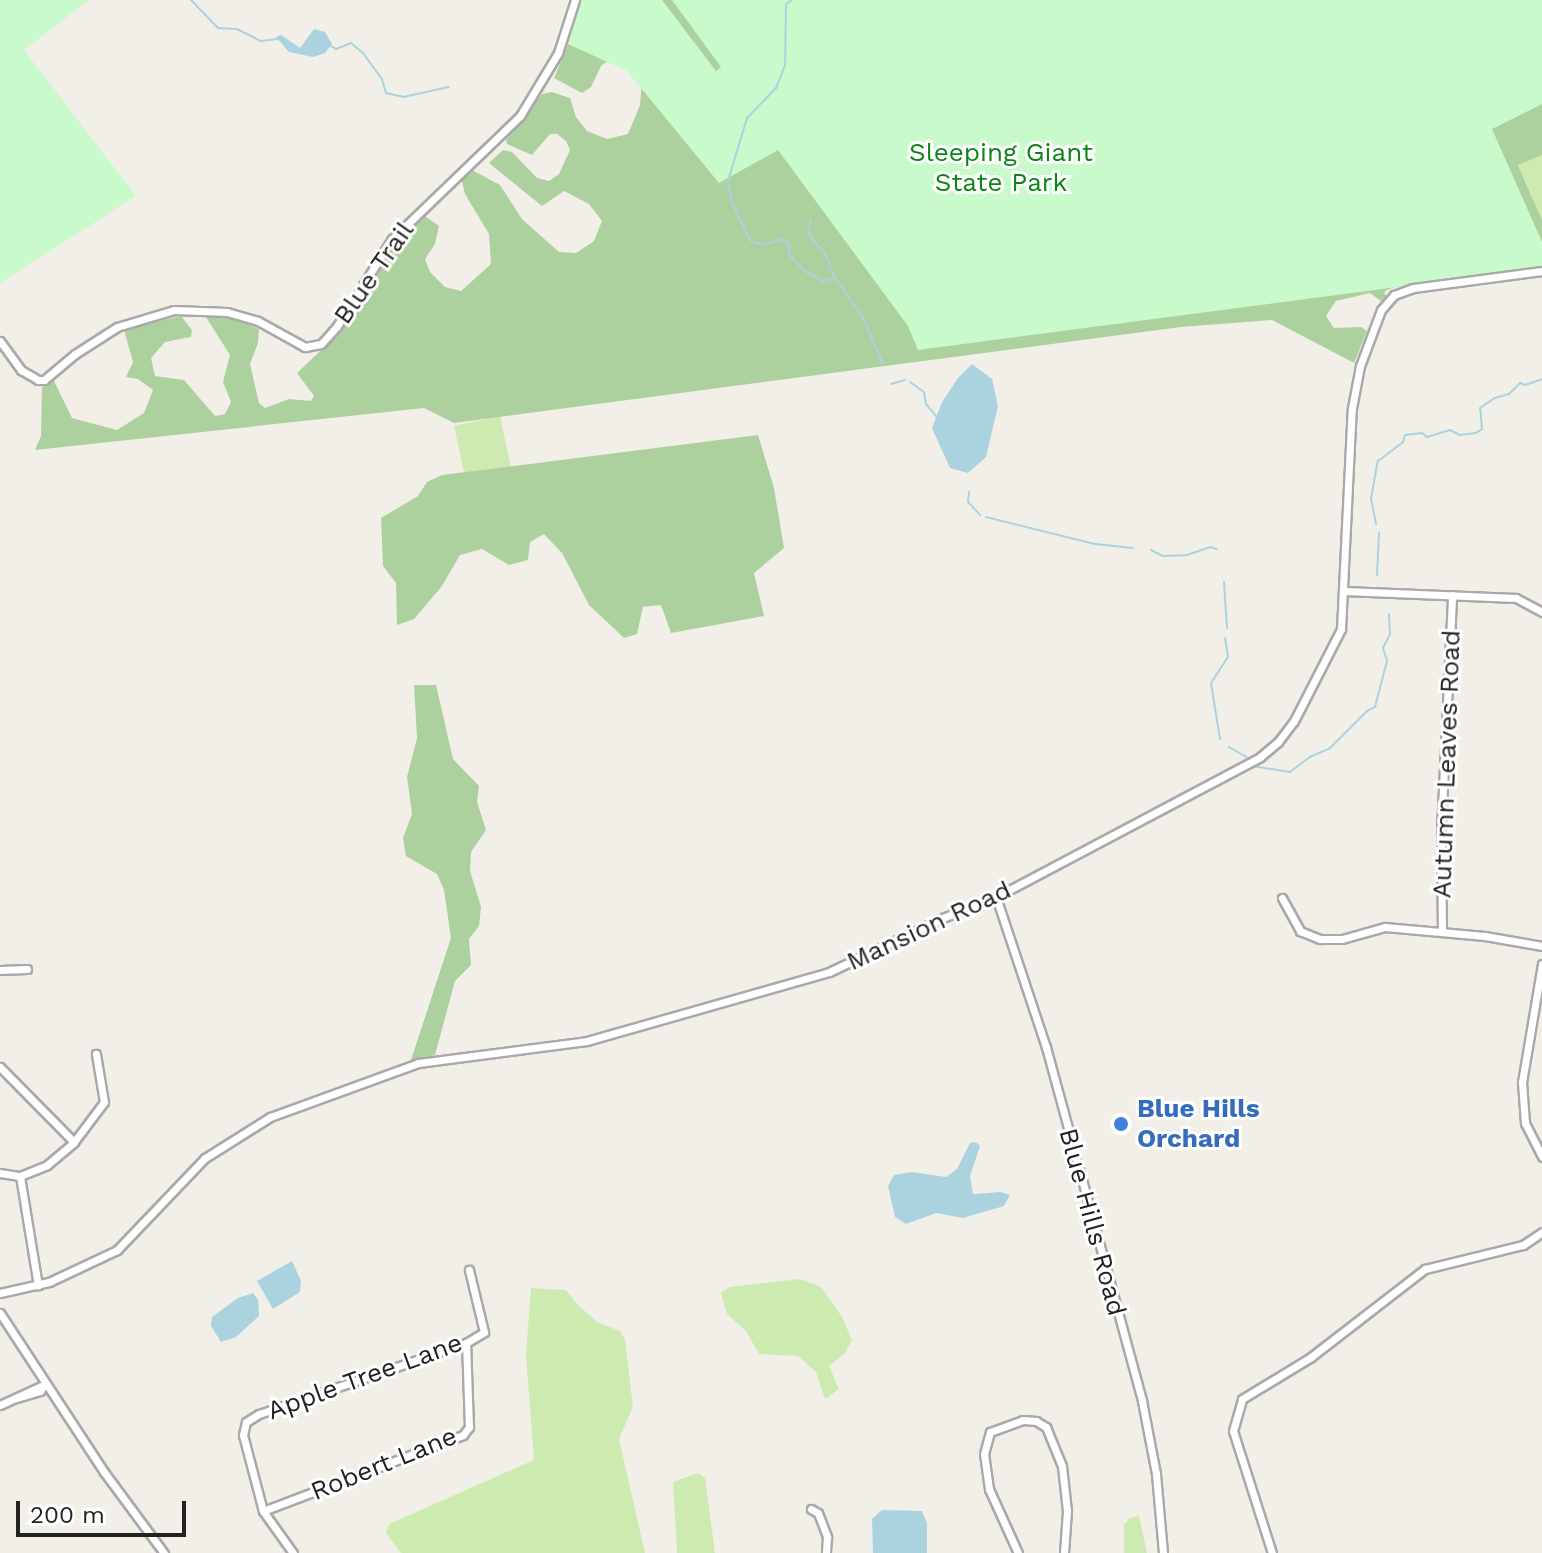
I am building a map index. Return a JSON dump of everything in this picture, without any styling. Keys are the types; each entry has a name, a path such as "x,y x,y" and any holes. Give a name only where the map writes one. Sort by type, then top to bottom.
{"street":[{"name":"Blue Trail","path":"0,341 27,375 44,380 104,334 165,311 227,312 258,321 305,347 321,344 337,326 392,239 520,116 558,53 575,0"},
{"name":"Mansion Road","path":"0,1293 38,1286 82,1268 123,1246 205,1158 270,1117 418,1063 587,1041 812,978 996,897 1271,749 1294,721 1335,646 1343,620 1353,394 1381,310 1394,295 1413,288 1542,271"},
{"path":"1344,591 1516,598 1542,612"},
{"name":"Autumn Leaves Road","path":"1442,932 1441,831 1452,595"},
{"name":"Blue Hills Road","path":"996,897 1046,1047 1142,1401 1156,1474 1163,1553"},
{"path":"1282,898 1300,931 1320,939 1342,939 1385,927 1542,946"},
{"path":"1542,964 1522,1082 1525,1123 1542,1157"},
{"path":"0,970 27,969"},
{"path":"0,1173 20,1176 47,1165 74,1142 104,1102 96,1054"},
{"path":"0,1067 74,1142"},
{"path":"20,1176 38,1286"},
{"path":"1272,1553 1233,1431 1242,1399 1311,1357 1425,1269 1523,1245 1542,1232"},
{"name":"Apple Tree Lane","path":"293,1553 263,1511 243,1435 246,1422 259,1414 466,1343 484,1332 469,1270"},
{"path":"0,1313 43,1385 164,1553"},
{"name":"Robert Lane","path":"263,1511 463,1435 469,1427 466,1343"},
{"path":"0,1405 40,1391 43,1385"},
{"path":"1018,1553 989,1489 984,1454 990,1432 1023,1420 1046,1427 1062,1466 1067,1511 1064,1553"},
{"path":"811,1509 818,1513 827,1537 826,1553"}],"green space":[{"path":"0,0 89,0 24,50 136,196 0,283"},
{"name":"Sleeping Giant State Park","path":"581,0 1542,0 1542,155 1518,165 1542,220 1542,267 1409,287 1408,282 1387,290 1384,293 1387,296 1381,301 1370,293 1336,301 1326,316 1334,328 1361,327 1367,331 1354,363 1272,320 1181,327 454,423 424,408 35,450 41,436 42,387 54,381 72,418 117,430 144,413 153,390 138,379 126,377 133,362 124,330 181,316 192,330 191,337 165,342 151,358 155,376 184,380 215,416 225,414 231,402 223,382 230,355 204,314 228,316 259,329 258,343 250,364 259,403 265,408 289,399 311,401 314,396 297,373 333,339 386,256 422,214 439,226 435,244 425,259 430,272 445,287 461,291 491,264 489,234 465,194 461,177 472,170 500,185 522,219 559,252 576,253 594,241 602,221 589,204 564,191 542,206 489,163 503,150 512,152 537,178 549,181 559,174 570,150 566,141 557,134 550,134 532,155 507,144 506,140 542,94 552,92 570,98 576,117 587,131 607,139 628,134 640,105 642,80 613,57 601,66 591,87 582,93 554,78 574,30"},
{"name":"Sleeping Giant State Park","path":"581,0 662,0 716,71 721,67 672,0 1542,0 1542,104 1492,129 1542,242 1542,268 918,350 908,326 778,150 719,183 627,71 568,44"},
{"path":"1542,155 1542,220 1518,164"},
{"path":"500,416 511,468 465,478 454,426"},
{"path":"758,435 774,488 784,548 754,573 764,616 671,633 661,605 643,607 637,634 624,638 589,605 562,553 544,534 530,542 528,560 509,565 482,549 460,555 442,586 414,619 397,625 396,583 383,566 381,518 418,496 427,482 442,475"},
{"path":"414,685 436,685 453,759 479,786 477,802 486,830 471,852 470,871 481,907 479,926 469,939 471,965 455,981 435,1055 411,1060 451,938 444,890 437,874 406,856 403,838 412,814 407,777 417,738"},
{"path":"800,1279 821,1287 842,1317 852,1340 845,1353 829,1366 839,1389 825,1399 816,1372 798,1356 759,1354 746,1331 727,1314 721,1293 729,1287"},
{"path":"531,1288 566,1290 597,1322 620,1331 625,1340 633,1407 619,1439 645,1553 401,1553 386,1533 389,1524 534,1460 526,1355"},
{"path":"698,1473 705,1478 715,1553 677,1553 673,1482"},
{"path":"1139,1516 1147,1553 1124,1553 1124,1525 1130,1518"}],"water":[{"path":"314,29 325,32 332,44 325,53 313,57 289,52 276,37 281,35 300,48"},
{"path":"972,364 992,379 998,406 986,457 968,473 950,468 932,428 942,402"},
{"path":"976,1142 980,1146 970,1176 973,1194 1001,1192 1010,1195 1004,1206 963,1218 936,1213 906,1224 895,1217 888,1186 894,1175 912,1172 946,1177 957,1169 970,1143"},
{"path":"292,1261 301,1281 300,1292 273,1309 257,1281"},
{"path":"253,1293 258,1300 259,1316 236,1337 221,1342 211,1326 212,1317 238,1298"},
{"path":"882,1510 922,1511 927,1523 927,1553 873,1553 872,1519"}],"waterway":[{"path":"191,0 218,28 237,29 261,41 278,39"},
{"path":"792,0 786,4 785,65 776,88 747,118 728,181 732,203 751,241 762,245 783,239 788,242 790,256 806,272 823,281 835,278"},
{"path":"331,46 336,49 351,43 363,53 382,79 386,93 403,97 449,87"},
{"path":"811,220 808,230 811,238 824,252 835,278 862,316 883,364"},
{"path":"1376,524 1371,499 1378,461 1403,442 1405,435 1422,433 1427,437 1450,430 1460,435 1476,433 1482,429 1480,408 1495,398 1509,394 1520,383 1525,385 1542,379"},
{"path":"891,384 905,380"},
{"path":"910,382 924,392 926,404 937,417"},
{"path":"969,492 968,502 980,515"},
{"path":"986,517 1095,544 1133,548"},
{"path":"1377,575 1379,533"},
{"path":"1151,550 1163,556 1187,555 1210,547 1217,549"},
{"path":"1224,582 1227,628"},
{"path":"1252,766 1290,772 1310,757 1330,748 1367,711 1375,707 1387,661 1383,648 1390,634 1389,614"},
{"path":"1220,739 1211,683 1228,657 1225,638"},
{"path":"1229,747 1246,757"}],"place":[{"name":"Blue Hills Orchard","path":"1121,1124"}]}
